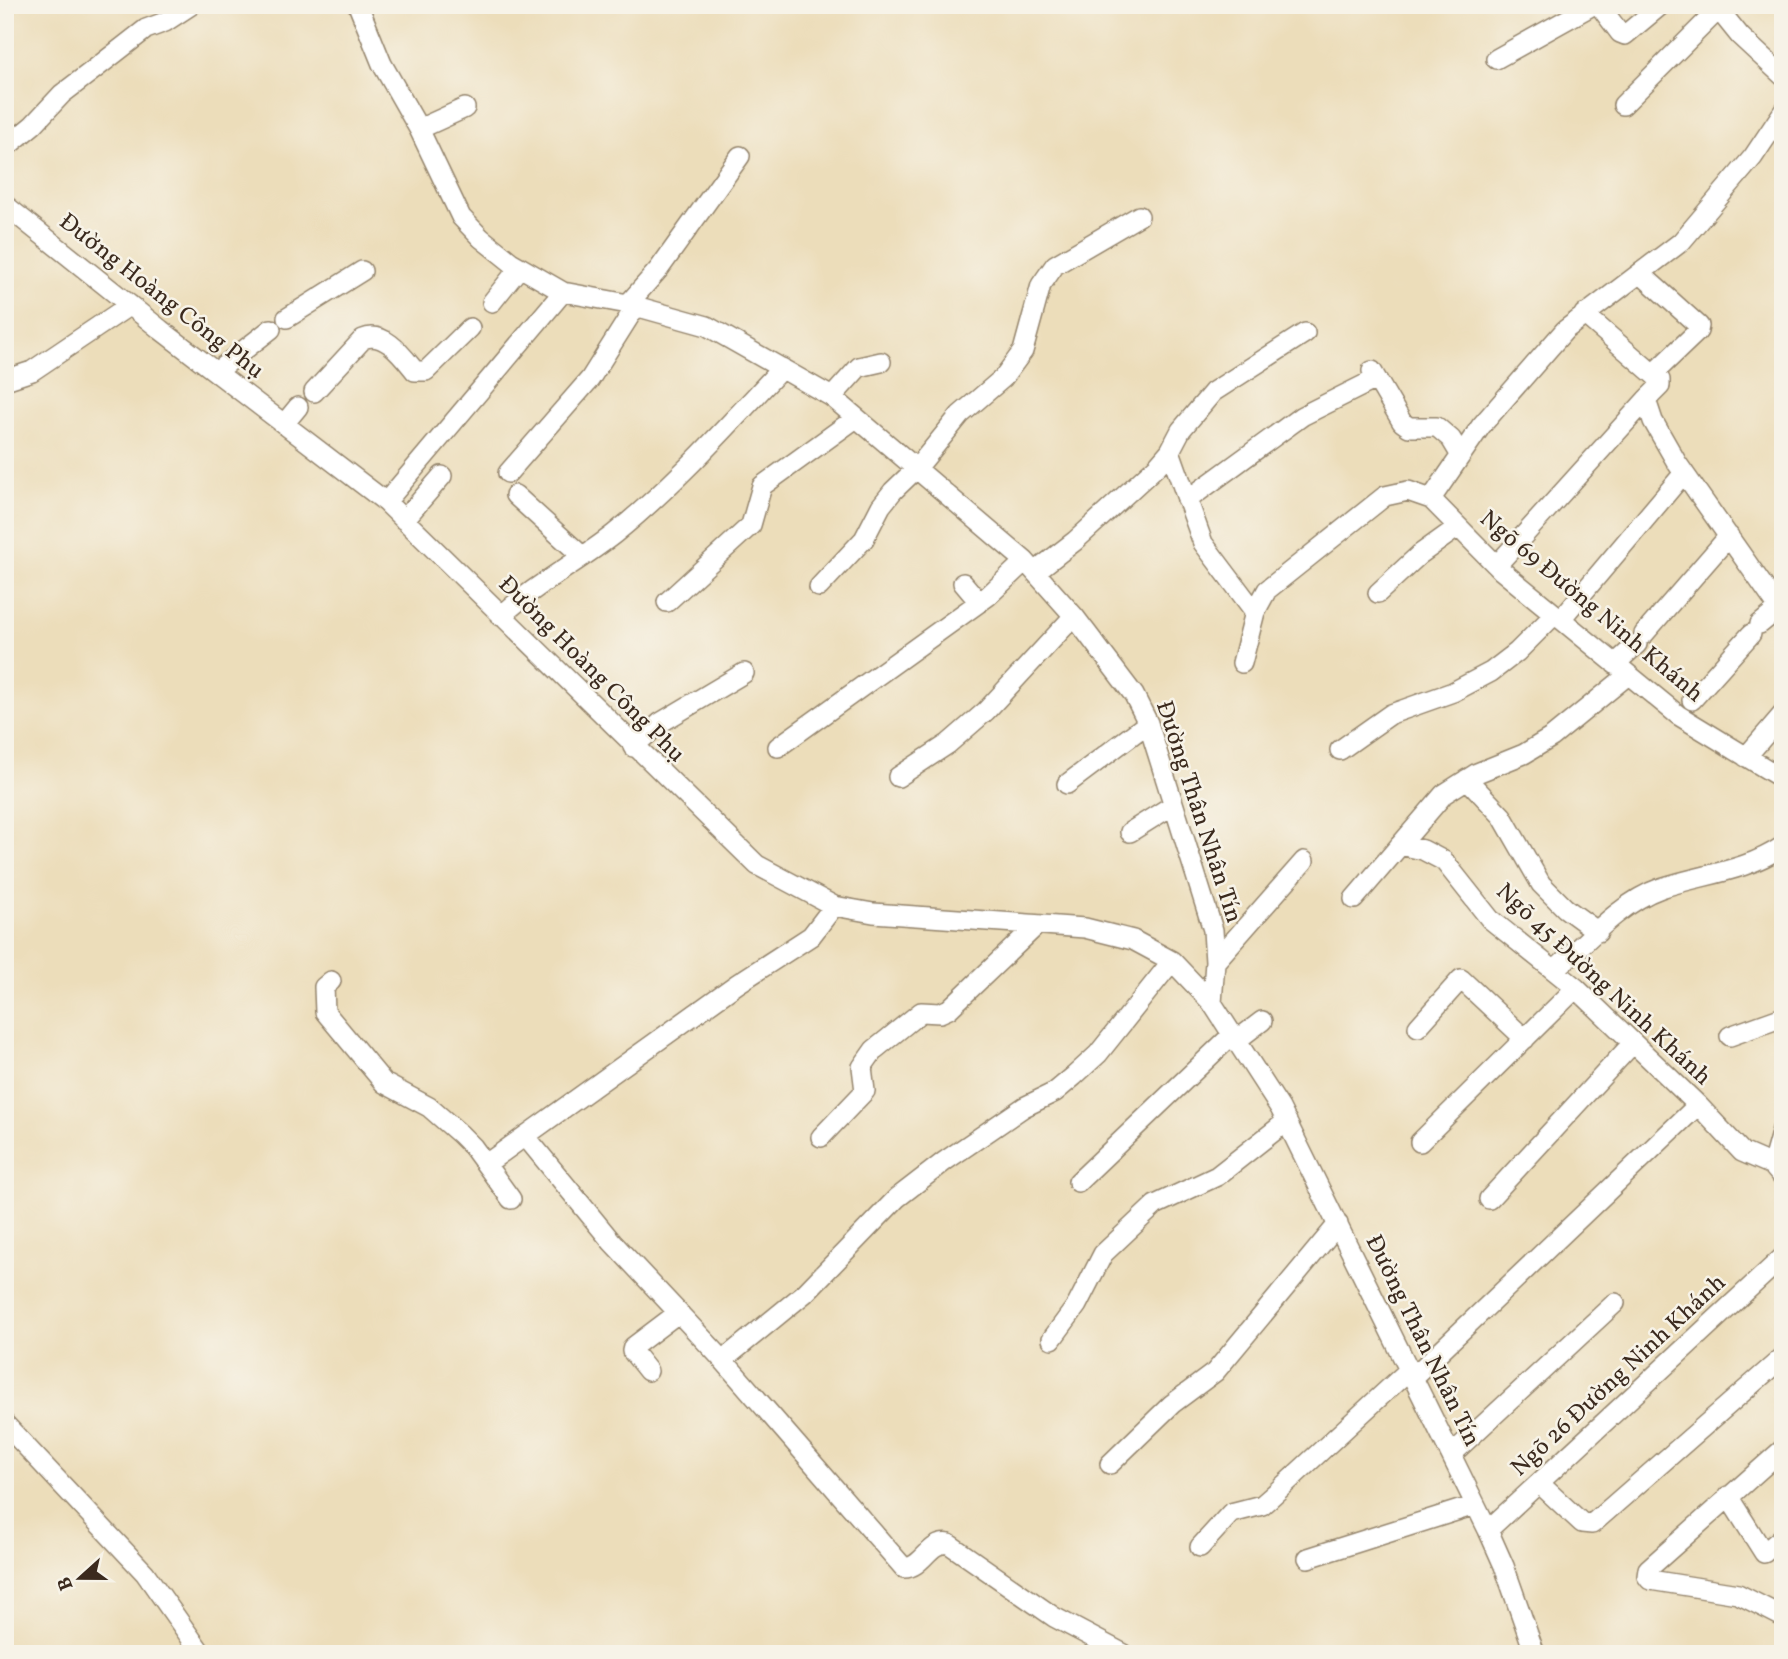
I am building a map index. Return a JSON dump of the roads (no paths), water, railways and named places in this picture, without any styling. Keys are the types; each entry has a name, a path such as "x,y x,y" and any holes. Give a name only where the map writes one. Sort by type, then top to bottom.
{"street":[{"path":"5,148 33,125 62,94 146,29 165,22 191,5"},
{"name":"Đường Thân Nhân Tín","path":"358,5 382,64 419,128 461,217 481,238 520,267 564,292 632,305 708,326 749,353 782,368 832,397 1030,567 1073,616 1135,695 1148,723 1213,930 1215,962 1212,1003 1287,1121 1488,1530 1504,1566 1535,1654"},
{"path":"1496,59 1593,5"},
{"path":"1599,5 1620,33 1625,35 1661,5"},
{"path":"1623,104 1717,7 1740,36 1783,76"},
{"path":"419,128 465,108"},
{"path":"1242,663 1255,612 1267,590 1385,496 1408,491 1431,499 1448,479 1460,454 1565,330 1692,230 1752,157 1783,112"},
{"path":"508,474 590,379 632,305 740,156"},
{"name":"Đường Hoàng Công Phụ","path":"5,205 386,502 633,747 757,865 834,906 873,913 1085,928 1133,940 1172,961 1212,1003"},
{"path":"819,587 864,539 881,506 917,468 960,415 1003,378 1023,351 1041,285 1055,265 1139,216"},
{"path":"492,302 520,267"},
{"path":"216,372 279,324 362,271"},
{"path":"1640,273 1699,326 1698,331 1653,374"},
{"path":"386,502 564,292"},
{"path":"5,380 32,371 130,305"},
{"path":"1497,565 1661,383 1584,314"},
{"path":"314,391 363,339 371,335 401,353 415,371 426,371 470,328"},
{"path":"778,747 979,602 1030,567 1075,541 1170,452 1181,430 1213,392 1305,333"},
{"path":"832,397 859,367 881,362"},
{"path":"501,616 526,593 582,556 645,508 782,368"},
{"path":"1186,500 1302,416 1374,375 1402,422 1409,427 1437,427 1451,439 1460,454"},
{"path":"1646,400 1653,421 1684,472 1783,613 1771,615 1756,629 1692,700"},
{"path":"284,424 298,407"},
{"path":"667,601 751,525 762,486 856,418"},
{"path":"1170,452 1203,544 1255,612"},
{"path":"1340,750 1391,714 1453,692 1491,672 1517,652 1558,617 1684,472"},
{"path":"404,520 442,476"},
{"path":"515,495 582,556"},
{"name":"Ngõ 69 Đường Ninh Khánh","path":"1431,499 1497,565 1678,715 1783,779"},
{"path":"1378,593 1419,555 1458,527"},
{"path":"1354,900 1444,794 1467,779 1524,754 1552,737 1622,669 1641,639 1729,536"},
{"path":"962,583 979,602"},
{"path":"898,777 948,744 986,711 1073,616"},
{"path":"633,747 660,723 744,673"},
{"path":"1746,757 1783,714"},
{"path":"1067,785 1148,723"},
{"path":"1467,779 1502,816 1541,884 1565,908 1598,932"},
{"path":"1130,832 1173,805"},
{"name":"Ngõ 45 Đường Ninh Khánh","path":"1400,845 1423,850 1444,861 1490,919 1576,988 1698,1105 1742,1152 1777,1172"},
{"path":"1555,970 1620,912 1659,889 1748,866 1783,846"},
{"path":"1215,962 1304,861"},
{"path":"486,1164 737,984 811,936 834,906"},
{"path":"821,1137 864,1091 862,1067 874,1050 920,1012 940,1013 949,1009 1037,925"},
{"path":"723,1360 805,1293 897,1198 944,1161 1024,1107 1055,1092 1074,1076 1098,1054 1172,961"},
{"path":"1418,1027 1461,979 1525,1039"},
{"path":"331,981 324,987 325,1012 384,1083 429,1107 473,1147 511,1199"},
{"path":"1420,1142 1576,988"},
{"path":"1730,1035 1783,1017"},
{"path":"1078,1182 1235,1037 1262,1021"},
{"path":"1489,1199 1633,1043"},
{"path":"1200,1548 1231,1513 1262,1504 1270,1498 1411,1373 1698,1105"},
{"path":"1052,1339 1076,1305 1103,1254 1155,1205 1217,1176 1287,1121"},
{"path":"1777,1172 1783,1126"},
{"path":"526,1137 612,1242 723,1360 905,1568 914,1565 936,1545 949,1544 1054,1617 1124,1654"},
{"path":"1110,1464 1172,1404 1215,1372 1338,1224"},
{"name":"Ngõ 26 Đường Ninh Khánh","path":"1488,1530 1783,1258"},
{"path":"1451,1455 1615,1303"},
{"path":"648,1371 632,1351 634,1347 678,1313"},
{"path":"1539,1483 1582,1523 1592,1524 1783,1357"},
{"path":"5,1424 130,1555 202,1654"},
{"path":"1783,1449 1648,1569 1650,1580 1738,1594 1783,1617"},
{"path":"1728,1496 1764,1553 1783,1537"},
{"path":"1308,1558 1475,1505"}]}
